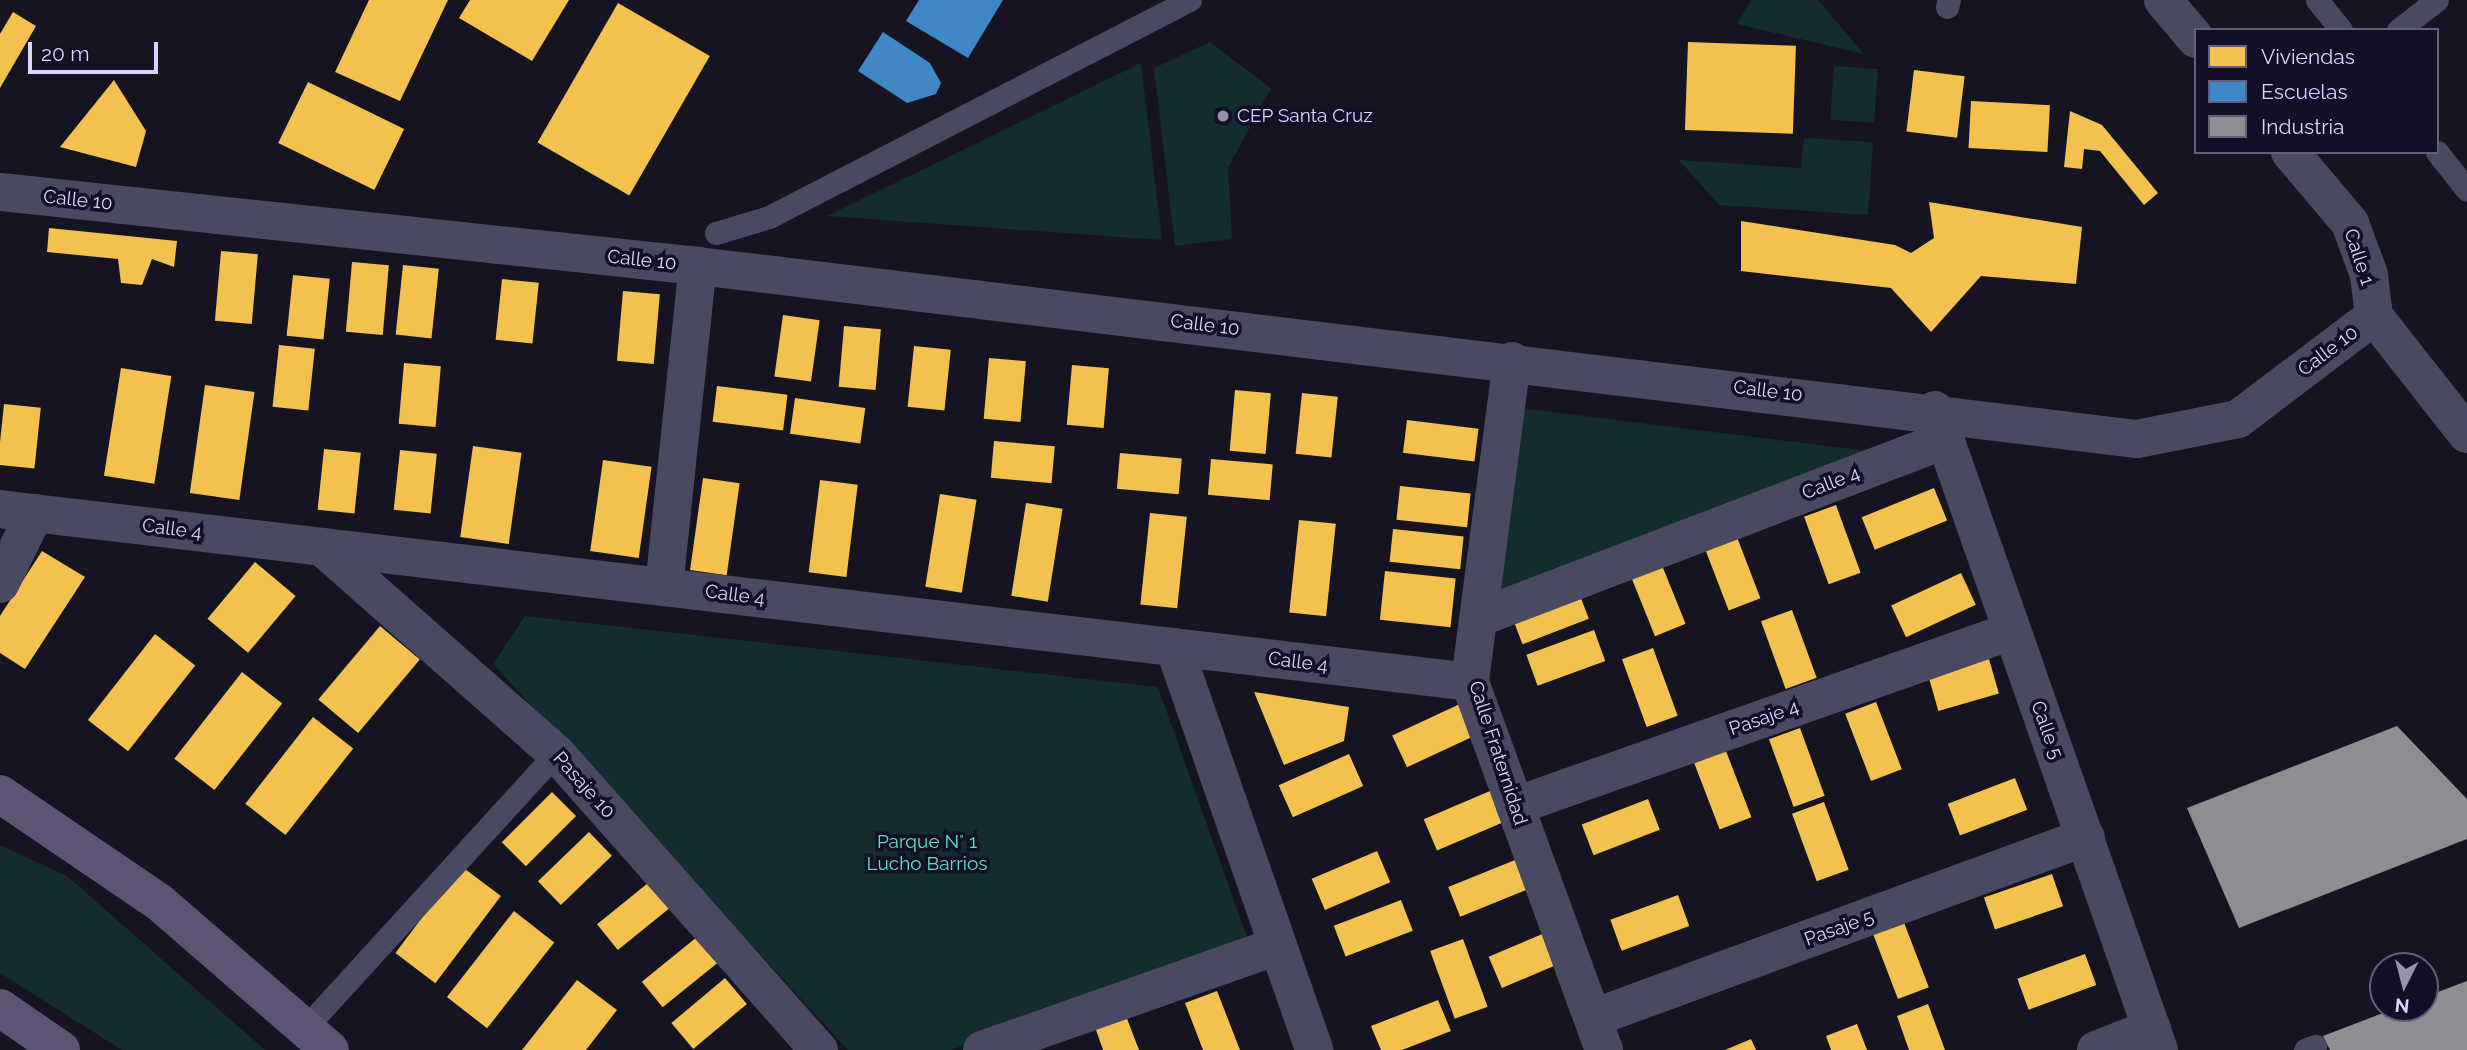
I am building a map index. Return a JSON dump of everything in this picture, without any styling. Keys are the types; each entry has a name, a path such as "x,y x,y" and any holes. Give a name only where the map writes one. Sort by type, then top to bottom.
{"main road":[{"path":"0,794 159,902 318,1039"},
{"path":"0,1008 61,1050"}],"street":[{"path":"2163,0 2194,37"},
{"name":"Calle 1","path":"2292,154 2350,223 2369,275 2374,316"},
{"name":"Calle 10","path":"0,192 707,250 1512,361 1940,425 2137,439 2238,419 2374,316"},
{"path":"663,587 707,250"},
{"path":"2374,316 2467,434"},
{"name":"Calle Fraternidad","path":"1512,361 1481,617 1470,682 1598,1034"},
{"name":"Calle 4","path":"1481,617 1940,425"},
{"name":"Calle 5","path":"1940,425 2156,1039"},
{"path":"0,584 17,511"},
{"name":"Calle 4","path":"17,511 1470,682"},
{"name":"Pasaje 10","path":"322,547 556,753 819,1050"},
{"name":"Pasaje 4","path":"1515,806 2012,631"},
{"path":"1174,647 1314,1050"},
{"name":"Pasaje 5","path":"1598,1034 2086,837"},
{"path":"982,1050 1278,946"},
{"path":"2096,1050 2156,1039"}],"lane":[{"path":"707,250 1190,0"},
{"path":"2317,0 2339,28"},
{"path":"2401,28 2437,0"},
{"path":"2439,154 2467,190"},
{"path":"318,1039 556,753"}],"green space":[{"path":"1751,0 1818,0 1864,54 1737,24"},
{"path":"1210,42 1271,88 1228,168 1232,239 1175,246 1154,68"},
{"path":"1141,63 1162,240 827,216"},
{"path":"1834,66 1878,69 1874,123 1830,120"},
{"path":"1804,138 1873,142 1868,215 1719,205 1679,160 1801,168"},
{"path":"1520,408 1892,454 1497,605"},
{"name":"Parque N° 1 Lucho Barrios","path":"525,616 1158,687 1247,937 951,1050 848,1050 493,664"},
{"path":"0,845 67,876 265,1050 122,1050 0,973"}],"building: Viviendas":[{"path":"369,0 448,0 400,101 335,72"},
{"path":"470,0 569,0 532,61 459,18"},
{"path":"618,3 710,56 629,195 538,142"},
{"path":"13,12 36,26 0,88 0,34"},
{"path":"1688,42 1796,46 1793,134 1685,130"},
{"path":"1914,70 1965,76 1957,138 1906,132"},
{"path":"114,80 146,131 136,167 60,147"},
{"path":"308,82 404,129 374,190 278,143"},
{"path":"1971,101 2050,105 2047,152 1969,148"},
{"path":"2070,111 2102,125 2158,193 2144,205 2100,151 2084,149 2082,169 2064,167"},
{"path":"1929,202 2082,227 2076,284 1981,276 1931,332 1891,288 1741,271 1741,221 1895,245 1911,253 1934,238"},
{"path":"49,228 177,241 174,267 152,259 142,285 121,283 118,259 47,252"},
{"path":"221,251 258,254 252,324 215,321"},
{"path":"352,262 389,265 383,335 346,332"},
{"path":"403,265 439,269 431,338 396,335"},
{"path":"293,275 330,279 323,340 287,336"},
{"path":"502,279 539,283 532,344 496,340"},
{"path":"623,291 660,294 654,364 617,361"},
{"path":"783,315 820,320 811,382 774,376"},
{"path":"844,326 881,329 876,390 839,387"},
{"path":"279,345 315,349 308,410 273,407"},
{"path":"914,346 951,350 944,411 908,407"},
{"path":"989,358 1026,361 1021,422 984,419"},
{"path":"404,363 441,366 436,427 399,424"},
{"path":"1072,365 1109,368 1104,428 1067,425"},
{"path":"121,368 171,376 154,484 104,476"},
{"path":"205,385 255,392 239,500 190,493"},
{"path":"717,386 787,395 783,430 713,422"},
{"path":"1235,390 1271,393 1266,454 1230,451"},
{"path":"1302,393 1338,397 1331,457 1296,454"},
{"path":"795,398 865,408 860,444 790,434"},
{"path":"4,404 41,408 34,469 0,465"},
{"path":"1407,420 1478,429 1474,462 1403,453"},
{"path":"994,441 1055,446 1052,483 991,478"},
{"path":"473,446 522,453 509,544 460,537"},
{"path":"324,449 361,453 354,514 318,510"},
{"path":"400,450 437,454 431,514 394,510"},
{"path":"1120,453 1182,458 1179,494 1117,489"},
{"path":"1211,459 1273,464 1270,500 1208,495"},
{"path":"603,460 652,467 639,558 590,551"},
{"path":"703,478 740,483 727,575 690,570"},
{"path":"820,480 858,485 846,577 809,572"},
{"path":"1400,486 1471,493 1467,527 1396,520"},
{"path":"1934,488 1947,520 1875,550 1862,517"},
{"path":"940,494 977,500 962,593 925,587"},
{"path":"1026,503 1063,509 1048,602 1011,596"},
{"path":"1836,505 1861,573 1829,584 1804,517"},
{"path":"1150,513 1187,517 1177,608 1140,604"},
{"path":"1299,520 1336,524 1326,616 1289,612"},
{"path":"1393,529 1464,536 1460,569 1390,562"},
{"path":"1735,532 1760,598 1729,610 1703,544"},
{"path":"42,551 85,577 25,669 0,653 0,616"},
{"path":"1659,558 1686,624 1655,636 1628,570"},
{"path":"255,562 296,596 248,653 207,619"},
{"path":"1385,571 1456,578 1450,627 1380,620"},
{"path":"1961,573 1976,605 1906,637 1891,606"},
{"path":"1577,588 1589,619 1523,644 1511,613"},
{"path":"1792,610 1817,678 1786,689 1761,621"},
{"path":"380,626 420,659 358,733 318,700"},
{"path":"1594,630 1605,661 1538,686 1526,655"},
{"path":"155,634 195,665 128,751 88,720"},
{"path":"1653,648 1678,716 1647,727 1622,659"},
{"path":"1989,659 1999,694 1938,711 1928,676"},
{"path":"242,672 282,703 214,790 174,759"},
{"path":"1254,692 1349,707 1344,741 1284,765"},
{"path":"1876,702 1902,769 1871,781 1845,714"},
{"path":"1462,703 1477,735 1407,767 1392,736"},
{"path":"313,717 353,748 285,835 245,804"},
{"path":"1800,728 1825,796 1794,807 1769,739"},
{"path":"1726,751 1751,817 1720,829 1694,763"},
{"path":"1349,754 1363,786 1293,817 1279,785"},
{"path":"2015,778 2027,810 1960,836 1948,804"},
{"path":"1490,791 1503,822 1437,850 1424,819"},
{"path":"552,792 576,816 526,866 502,842"},
{"path":"1648,799 1660,830 1594,855 1582,824"},
{"path":"1824,802 1849,870 1817,881 1792,814"},
{"path":"589,832 612,856 561,905 538,881"},
{"path":"1377,851 1390,882 1325,910 1312,879"},
{"path":"1515,860 1527,890 1460,917 1448,887"},
{"path":"461,866 501,896 435,983 395,953"},
{"path":"2052,874 2063,906 1995,930 1984,897"},
{"path":"653,879 674,905 618,950 597,924"},
{"path":"1678,895 1689,926 1622,951 1610,920"},
{"path":"1401,900 1413,931 1346,957 1334,926"},
{"path":"514,911 554,942 487,1028 447,997"},
{"path":"1903,920 1929,987 1898,999 1872,932"},
{"path":"1554,929 1567,960 1502,988 1489,957"},
{"path":"697,937 718,963 663,1007 642,982"},
{"path":"1463,939 1488,1007 1455,1019 1430,951"},
{"path":"2085,954 2096,985 2029,1010 2017,979"},
{"path":"725,978 747,1004 693,1049 671,1023"},
{"path":"577,980 617,1010 586,1050 522,1050"},
{"path":"1217,991 1240,1050 1203,1050 1185,1003"},
{"path":"1438,1000 1451,1031 1402,1050 1381,1050 1371,1026"},
{"path":"1928,1004 1945,1050 1909,1050 1897,1016"},
{"path":"1126,1016 1139,1050 1103,1050 1095,1027"},
{"path":"1857,1024 1867,1050 1831,1050 1826,1036"},
{"path":"1751,1039 1756,1050 1725,1050"}],"building: Escuelas":[{"path":"919,0 1003,0 968,58 906,21"},
{"path":"883,32 930,63 941,83 936,94 907,103 858,71"}],"building: Industria":[{"path":"2397,726 2467,799 2467,839 2239,928 2187,808"},
{"path":"2467,981 2467,1050 2330,1050 2323,1036 2369,1018 2369,1022 2439,1022 2439,992"}],"place":[{"name":"CEP Santa Cruz","path":"1223,116"}]}
